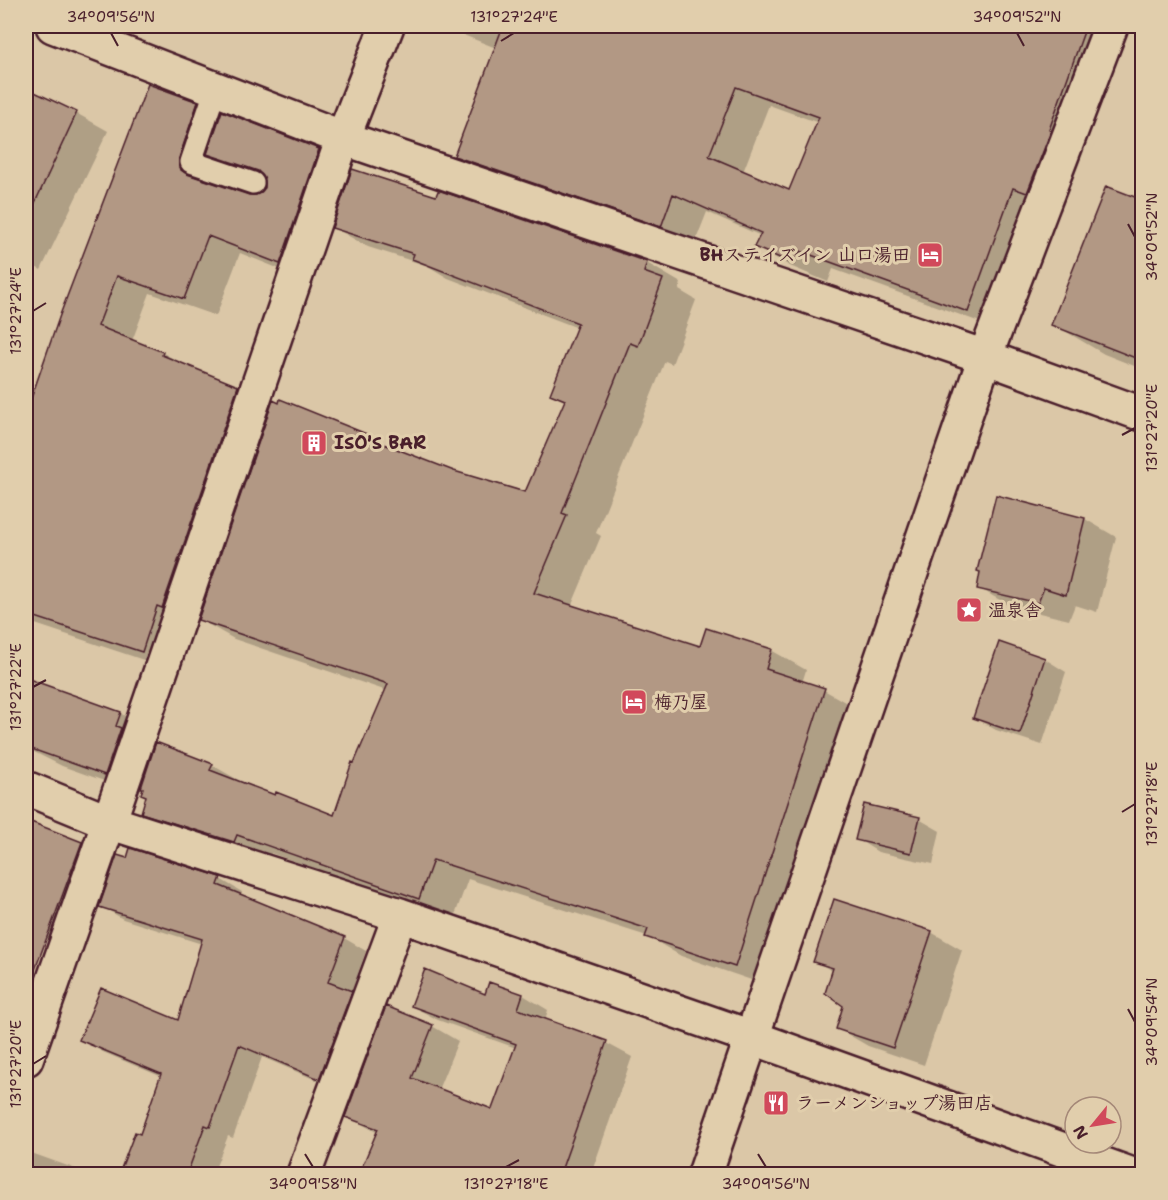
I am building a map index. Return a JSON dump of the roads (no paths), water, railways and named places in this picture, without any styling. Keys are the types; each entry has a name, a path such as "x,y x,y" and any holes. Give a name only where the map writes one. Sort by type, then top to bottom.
{"street":[{"path":"53,26 343,138 985,357 1143,414"},
{"path":"26,1059 343,138 387,26"},
{"path":"705,1174 985,357 1112,26"},
{"path":"26,788 109,822 400,915 751,1037 1130,1174"},
{"path":"304,1174 400,915"}],"lane":[{"path":"216,88 191,162 253,183"}],"place":[{"name":"BHステイズイン 山口湯田","path":"930,255"},
{"name":"ISO'S BAR","path":"314,443"},
{"name":"温泉舎","path":"969,610"},
{"name":"梅乃屋","path":"634,702"},
{"name":"ラーメンショップ湯田店","path":"776,1103"}]}
